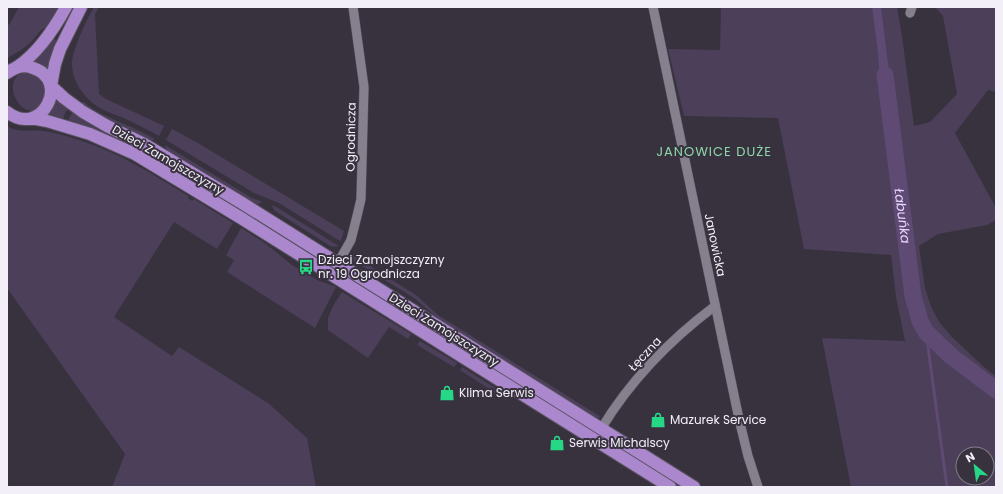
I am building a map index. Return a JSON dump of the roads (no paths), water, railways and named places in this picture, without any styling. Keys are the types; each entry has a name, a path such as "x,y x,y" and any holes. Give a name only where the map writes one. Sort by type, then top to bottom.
{"main road":[{"path":"9,72 25,62 44,42 66,7"},
{"path":"28,119 45,110 51,99 51,86 55,64 60,50 81,7"},
{"name":"Dzieci Zamojszczyzny","path":"9,72 24,66 35,68 45,75 51,86 64,98 83,112 107,126 150,147 242,203 694,487"},
{"name":"Dzieci Zamojszczyzny","path":"7,112 17,118 47,121 90,134 135,154 241,218 670,487"}],"street":[{"name":"Ogrodnicza","path":"338,263 351,240 361,192 364,87 353,7"},
{"name":"Janowicka","path":"653,7 739,419 748,456 758,487"},
{"name":"Łęczna","path":"601,429 631,387 659,355 701,316 715,306"}],"waterway":[{"name":"Łabuńka","path":"885,75 913,296 920,321 926,332 951,356 996,390"},
{"path":"926,332 947,487"}],"place":[{"name":"Dzieci Zamojszczyzny nr. 19 Ogrodnicza","path":"306,267"},
{"name":"Klima Serwis","path":"447,393"},
{"name":"Mazurek Service","path":"658,420"},
{"name":"Serwis Michalscy","path":"557,443"}],"district":[{"name":"JANOWICE DUŻE","path":"714,151"}]}
